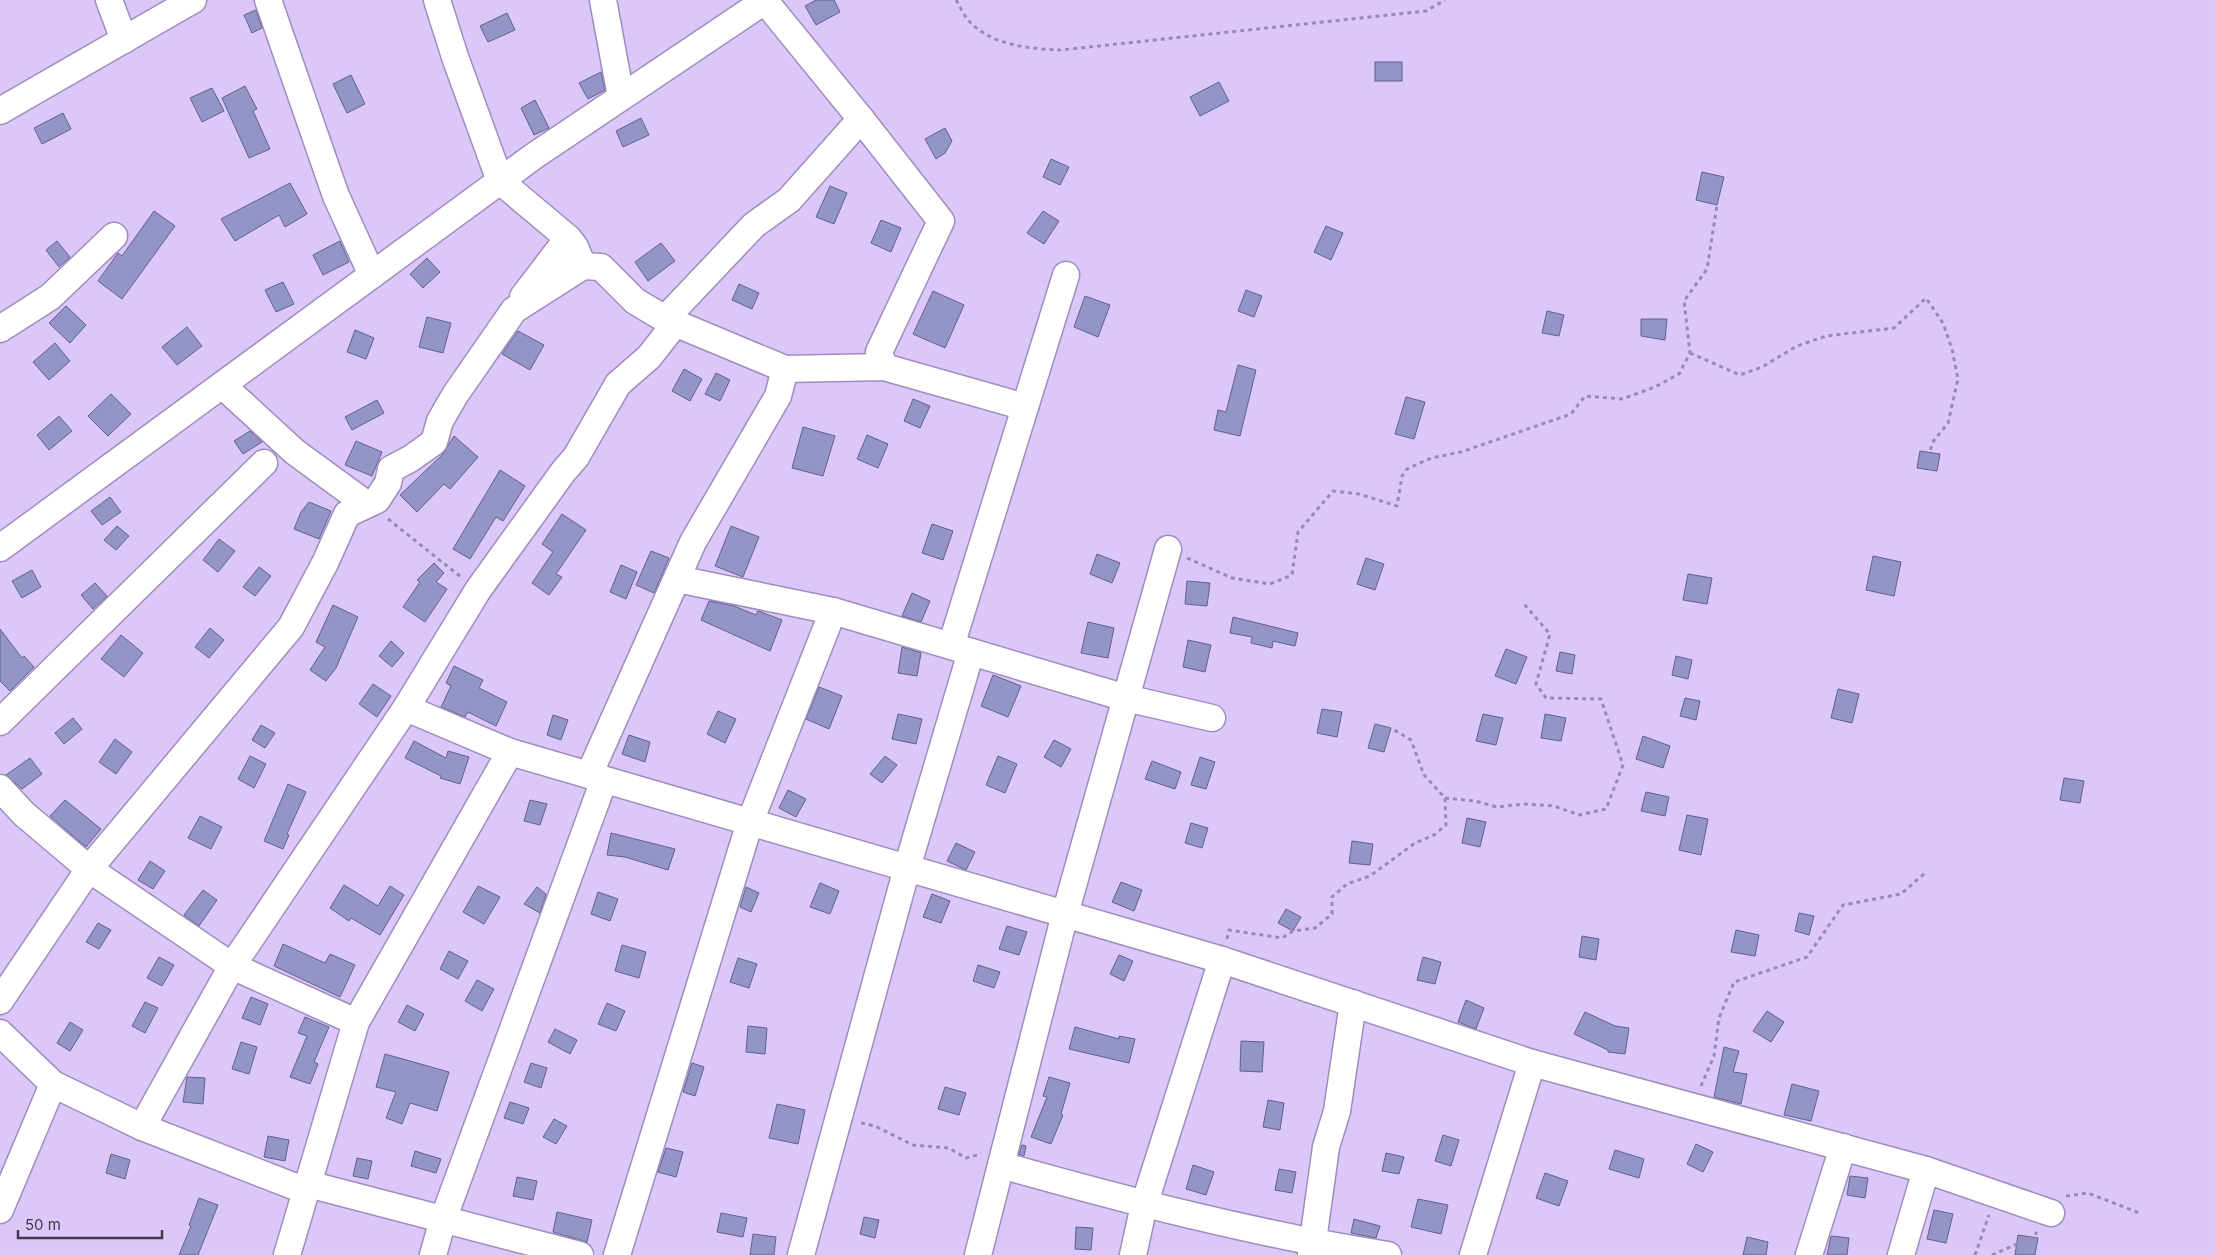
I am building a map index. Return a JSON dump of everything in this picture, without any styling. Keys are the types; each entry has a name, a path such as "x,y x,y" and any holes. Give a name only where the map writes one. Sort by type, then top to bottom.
{"street":[{"path":"110,0 124,40"},
{"path":"0,111 192,0"},
{"path":"268,0 336,196 372,275"},
{"path":"437,0 455,57 500,180 568,238 575,247 583,266"},
{"path":"603,0 622,97"},
{"path":"0,548 500,180 766,0 941,221 879,352 884,367"},
{"path":"664,319 754,225 789,200 862,119"},
{"path":"0,328 50,297 114,236"},
{"path":"0,1001 89,869 291,627 325,563 348,514 377,500 388,483 391,469 410,459 434,442 440,421 455,395 514,310 568,238"},
{"path":"514,310 583,266 601,268 635,301 664,319 785,369 884,367 1025,407"},
{"path":"801,1255 907,868 961,649 1025,407 1066,275"},
{"path":"142,1127 232,966 406,708 478,590 576,457 618,384 649,357 671,329 664,319"},
{"path":"433,1255 443,1220 596,777 693,542 778,396 785,369"},
{"path":"222,384 295,452 366,504"},
{"path":"0,722 264,463"},
{"path":"978,1255 1065,914 1168,549"},
{"path":"677,579 833,611 1126,698 1212,718"},
{"path":"617,1255 750,822 833,611"},
{"path":"406,708 510,752 1222,960 1532,1063 1693,1105 1926,1170 2052,1213"},
{"path":"287,1255 356,1022 510,752"},
{"path":"0,788 24,814 89,869 232,966 356,1022"},
{"path":"1133,1255 1144,1205 1222,960"},
{"path":"1312,1249 1326,1147 1336,1111 1353,1003"},
{"path":"0,1033 54,1084 142,1127 307,1188 580,1255"},
{"path":"1473,1255 1532,1063"},
{"path":"0,1210 54,1084"},
{"path":"1809,1255 1843,1147"},
{"path":"1003,1157 1144,1205 1312,1249 1388,1255"},
{"path":"1901,1255 1926,1170"}],"path":[{"path":"956,0 968,20 985,34 1028,49 1061,50 1426,11 1446,0"},
{"path":"1168,549 1232,578 1270,584 1292,575 1298,532 1333,491 1359,494 1397,506 1402,476 1407,469 1431,458 1461,452 1571,414 1585,396 1622,399 1655,387 1679,374 1690,353 1684,300 1707,269 1717,205"},
{"path":"1690,353 1740,375 1762,367 1797,346 1826,336 1894,328 1926,298 1943,323 1952,349 1958,379 1948,423 1932,443 1930,453"},
{"path":"366,504 417,540 478,590"},
{"path":"1445,798 1475,801 1497,807 1524,804 1554,806 1579,815 1606,809 1623,765 1601,699 1546,698 1536,684 1550,634 1524,604"},
{"path":"1222,960 1229,930 1282,938 1293,931 1315,928 1332,914 1332,897 1347,884 1370,876 1415,844 1434,835 1446,825 1445,798 1424,775 1411,740 1391,728"},
{"path":"1693,1105 1714,1056 1719,1018 1734,982 1807,957 1844,905 1902,894 1926,873"},
{"path":"838,1118 875,1126 913,1145 949,1148 966,1158 1003,1157"},
{"path":"1975,1255 1996,1195"}],"building":[{"path":"816,0 834,0 840,12 816,25 805,6"},
{"path":"256,10 262,28 252,33 244,15"},
{"path":"507,13 515,30 488,42 480,26"},
{"path":"1375,62 1402,62 1402,81 1375,81"},
{"path":"601,72 605,90 588,99 579,83"},
{"path":"351,75 365,104 347,113 333,84"},
{"path":"1219,82 1229,101 1200,116 1190,97"},
{"path":"245,86 257,109 253,111 270,149 249,158 222,98"},
{"path":"212,88 224,111 202,122 190,98"},
{"path":"535,100 549,128 534,135 521,108"},
{"path":"63,113 71,129 42,144 34,128"},
{"path":"641,118 649,135 623,147 616,131"},
{"path":"945,128 952,141 945,153 936,159 925,139"},
{"path":"1051,159 1069,167 1060,185 1043,177"},
{"path":"1702,172 1724,177 1717,205 1696,200"},
{"path":"290,183 307,214 285,227 279,215 235,241 221,219"},
{"path":"830,186 847,193 834,224 816,217"},
{"path":"154,211 175,226 122,299 98,281 118,253 122,256"},
{"path":"1043,211 1059,221 1044,244 1027,233"},
{"path":"881,220 901,228 891,252 871,243"},
{"path":"1326,226 1343,233 1331,260 1314,252"},
{"path":"57,241 70,257 59,267 46,250"},
{"path":"340,241 349,262 323,275 313,255"},
{"path":"661,243 675,261 648,281 635,262"},
{"path":"427,258 440,272 423,288 410,274"},
{"path":"283,282 294,304 276,312 265,290"},
{"path":"739,284 759,293 752,309 732,300"},
{"path":"1246,290 1262,296 1254,317 1238,311"},
{"path":"933,291 964,305 945,348 913,334"},
{"path":"1085,296 1110,305 1098,337 1074,327"},
{"path":"66,306 86,325 70,343 49,323"},
{"path":"1547,311 1564,315 1559,336 1542,333"},
{"path":"427,317 451,323 443,353 419,347"},
{"path":"1641,319 1667,319 1665,340 1641,336"},
{"path":"187,327 202,346 177,365 162,347"},
{"path":"355,330 374,338 366,359 347,352"},
{"path":"518,331 544,345 530,370 502,354"},
{"path":"55,343 70,361 49,380 33,362"},
{"path":"1238,365 1256,370 1240,436 1214,430 1218,410 1226,412"},
{"path":"684,369 702,379 690,401 672,391"},
{"path":"716,373 730,380 720,401 705,394"},
{"path":"111,394 131,414 108,436 88,416"},
{"path":"1406,397 1425,402 1414,439 1395,434"},
{"path":"913,399 930,406 920,428 904,421"},
{"path":"377,400 384,413 352,430 345,417"},
{"path":"59,416 72,431 49,450 37,435"},
{"path":"803,427 835,436 823,476 792,468"},
{"path":"250,431 262,442 243,454 234,441"},
{"path":"867,435 888,444 878,468 857,459"},
{"path":"454,436 478,457 450,489 444,484 417,512 400,495 443,454"},
{"path":"356,441 382,452 372,476 345,465"},
{"path":"1920,451 1940,454 1937,471 1917,468"},
{"path":"500,470 525,486 503,521 496,517 470,559 453,549"},
{"path":"110,497 121,512 102,525 91,511"},
{"path":"309,502 331,511 319,539 294,529 301,512"},
{"path":"562,514 586,530 556,574 562,577 549,595 532,583 553,552 542,544"},
{"path":"932,524 953,531 943,560 922,553"},
{"path":"117,526 129,536 116,550 104,540"},
{"path":"731,526 759,537 743,577 715,566"},
{"path":"219,539 235,551 218,572 203,560"},
{"path":"651,551 669,558 654,593 636,585"},
{"path":"1097,554 1120,563 1112,583 1090,574"},
{"path":"1873,556 1901,562 1894,596 1866,590"},
{"path":"1366,558 1384,564 1375,590 1357,584"},
{"path":"434,563 444,573 436,582 447,589 425,622 403,607 420,582 417,580"},
{"path":"621,565 637,572 626,599 610,592"},
{"path":"259,567 271,576 255,596 243,587"},
{"path":"32,570 41,587 22,598 12,581"},
{"path":"1688,574 1712,578 1707,604 1683,600"},
{"path":"1187,581 1210,583 1207,606 1185,604"},
{"path":"95,583 107,596 93,609 81,595"},
{"path":"912,593 930,601 921,622 902,616"},
{"path":"709,601 734,606 756,615 758,611 782,620 770,651 701,620"},
{"path":"333,605 358,617 336,668 326,681 310,670 325,647 316,642"},
{"path":"1233,617 1298,633 1295,646 1273,641 1272,648 1251,643 1252,637 1230,633"},
{"path":"1088,622 1114,628 1108,658 1081,653"},
{"path":"210,628 224,640 209,658 195,647"},
{"path":"0,629 22,658 24,656 34,667 10,691 0,681"},
{"path":"121,635 143,653 124,677 101,659"},
{"path":"1188,640 1211,645 1205,672 1183,667"},
{"path":"391,641 404,653 392,667 379,656"},
{"path":"902,647 921,653 917,676 898,673"},
{"path":"1506,649 1527,657 1516,684 1495,676"},
{"path":"1560,652 1575,655 1572,674 1556,671"},
{"path":"1676,656 1692,660 1688,679 1672,675"},
{"path":"454,666 483,680 479,688 507,702 496,726 468,712 465,717 441,707 451,686 446,683"},
{"path":"993,675 1021,686 1008,717 981,706"},
{"path":"373,684 391,696 377,717 359,704"},
{"path":"819,687 842,696 829,729 806,719"},
{"path":"1838,689 1859,694 1852,723 1831,718"},
{"path":"1685,698 1700,701 1696,720 1680,716"},
{"path":"1322,709 1342,712 1337,737 1317,733"},
{"path":"718,711 736,719 725,743 707,734"},
{"path":"898,714 922,719 916,744 892,739"},
{"path":"1483,714 1503,718 1496,745 1476,741"},
{"path":"1545,714 1566,718 1561,741 1541,738"},
{"path":"553,715 568,720 561,740 547,735"},
{"path":"73,718 82,729 64,744 55,733"},
{"path":"1375,724 1391,728 1384,752 1368,748"},
{"path":"261,725 275,733 265,748 252,740"},
{"path":"629,735 650,742 645,762 622,754"},
{"path":"1643,736 1670,746 1663,768 1636,759"},
{"path":"115,739 132,752 116,774 99,762"},
{"path":"1054,740 1071,749 1061,767 1044,757"},
{"path":"414,741 446,758 448,751 469,757 460,784 440,778 441,776 405,758"},
{"path":"250,756 266,764 254,788 238,779"},
{"path":"885,756 897,765 882,783 870,774"},
{"path":"998,756 1017,764 1005,793 986,785"},
{"path":"1200,757 1215,762 1206,789 1191,785"},
{"path":"30,758 42,774 22,789 6,775"},
{"path":"1152,761 1181,772 1175,789 1145,779"},
{"path":"2064,778 2084,781 2080,803 2060,800"},
{"path":"288,784 306,792 287,834 289,835 283,849 264,841"},
{"path":"788,790 806,799 796,817 779,808"},
{"path":"1646,792 1669,797 1665,816 1641,811"},
{"path":"65,800 101,829 86,847 50,816"},
{"path":"530,800 547,804 540,825 524,821"},
{"path":"1687,815 1708,819 1701,855 1679,850"},
{"path":"200,816 222,827 211,849 188,838"},
{"path":"1467,818 1486,822 1480,847 1462,843"},
{"path":"1191,823 1208,828 1202,848 1185,843"},
{"path":"611,833 675,849 668,870 625,857 607,855"},
{"path":"1352,841 1373,844 1370,865 1349,863"},
{"path":"956,843 975,852 966,870 947,861"},
{"path":"150,861 165,871 153,889 138,880"},
{"path":"1121,882 1142,890 1134,911 1112,902"},
{"path":"820,883 839,891 830,914 810,907"},
{"path":"344,885 378,906 390,886 404,895 380,935 351,918 349,921 330,908"},
{"path":"478,886 500,897 484,924 463,912"},
{"path":"537,887 546,894 540,913 524,904"},
{"path":"746,887 759,893 751,912 740,907"},
{"path":"203,890 217,900 199,926 184,915"},
{"path":"598,892 618,899 610,921 591,914"},
{"path":"932,894 950,901 941,923 923,917"},
{"path":"1286,909 1301,917 1293,931 1278,923"},
{"path":"1799,913 1814,916 1809,935 1795,931"},
{"path":"98,923 111,930 99,949 86,942"},
{"path":"1007,926 1027,932 1019,955 999,949"},
{"path":"1736,930 1759,935 1755,956 1731,952"},
{"path":"1582,936 1599,939 1596,960 1579,957"},
{"path":"283,944 325,963 330,954 355,965 340,997 274,966"},
{"path":"622,945 646,952 639,978 615,971"},
{"path":"449,951 468,961 458,979 440,969"},
{"path":"1119,955 1133,961 1124,981 1110,974"},
{"path":"159,957 174,965 162,986 147,978"},
{"path":"1423,957 1441,962 1435,984 1417,980"},
{"path":"738,958 757,964 749,988 730,982"},
{"path":"978,965 1000,972 994,988 973,981"},
{"path":"477,980 494,989 482,1011 465,1001"},
{"path":"251,997 268,1004 260,1025 242,1018"},
{"path":"1466,1000 1484,1008 1476,1029 1458,1022"},
{"path":"145,1002 158,1008 145,1033 132,1026"},
{"path":"607,1003 625,1011 616,1031 598,1024"},
{"path":"407,1005 424,1014 415,1031 398,1022"},
{"path":"1767,1011 1784,1022 1771,1042 1753,1031"},
{"path":"1585,1012 1615,1026 1629,1028 1625,1054 1608,1052 1608,1050 1574,1034"},
{"path":"305,1017 329,1027 314,1062 318,1064 310,1084 290,1077 307,1036 298,1033"},
{"path":"70,1022 83,1030 70,1051 57,1043"},
{"path":"748,1026 767,1028 765,1054 746,1052"},
{"path":"1075,1027 1119,1039 1119,1036 1135,1039 1129,1063 1069,1049"},
{"path":"555,1029 577,1040 570,1054 548,1042"},
{"path":"1241,1041 1264,1042 1262,1072 1240,1071"},
{"path":"241,1042 257,1047 249,1074 232,1069"},
{"path":"1724,1047 1739,1051 1733,1072 1747,1074 1741,1104 1714,1097"},
{"path":"385,1054 449,1072 437,1111 410,1103 402,1124 386,1118 396,1092 376,1087"},
{"path":"531,1063 547,1068 541,1088 524,1082"},
{"path":"692,1063 704,1067 695,1096 683,1092"},
{"path":"187,1077 205,1078 203,1104 183,1102"},
{"path":"1049,1077 1070,1083 1061,1114 1063,1115 1051,1144 1031,1137 1047,1097 1043,1096"},
{"path":"1792,1084 1819,1091 1811,1121 1784,1115"},
{"path":"945,1087 966,1093 959,1115 938,1109"},
{"path":"1268,1100 1284,1103 1280,1130 1263,1127"},
{"path":"510,1102 529,1108 523,1124 504,1118"},
{"path":"777,1104 805,1110 798,1144 769,1138"},
{"path":"554,1119 567,1126 556,1144 543,1137"},
{"path":"1443,1135 1459,1140 1451,1166 1435,1161"},
{"path":"268,1136 289,1140 285,1161 264,1157"},
{"path":"1696,1144 1713,1152 1703,1172 1687,1164"},
{"path":"1022,1145 1026,1146 1024,1156 1019,1154"},
{"path":"666,1148 683,1152 676,1177 658,1172"},
{"path":"1615,1150 1644,1159 1639,1178 1609,1169"},
{"path":"415,1151 441,1159 436,1173 411,1166"},
{"path":"1386,1153 1404,1157 1399,1174 1382,1171"},
{"path":"111,1154 130,1160 125,1179 106,1173"},
{"path":"357,1158 372,1161 368,1179 353,1176"},
{"path":"1193,1165 1214,1172 1206,1195 1186,1189"},
{"path":"1279,1169 1296,1172 1292,1193 1275,1190"},
{"path":"1545,1173 1568,1181 1559,1206 1536,1198"},
{"path":"1850,1176 1868,1178 1865,1198 1847,1195"},
{"path":"517,1177 537,1181 533,1200 513,1196"},
{"path":"199,1198 218,1205 198,1255 179,1255 191,1226 189,1225"},
{"path":"1418,1199 1448,1205 1441,1234 1411,1227"},
{"path":"1934,1210 1953,1214 1946,1243 1927,1239"},
{"path":"557,1212 592,1220 587,1242 553,1232"},
{"path":"721,1213 747,1218 743,1237 717,1232"},
{"path":"864,1217 879,1220 875,1238 860,1234"},
{"path":"1354,1219 1380,1226 1376,1238 1351,1233"},
{"path":"1076,1227 1093,1228 1091,1250 1075,1249"},
{"path":"753,1234 776,1237 774,1255 750,1255"},
{"path":"2018,1235 2038,1238 2035,1255 2015,1255"},
{"path":"1831,1236 1849,1238 1847,1255 1827,1255"},
{"path":"1747,1237 1768,1242 1766,1255 1743,1255"}]}
